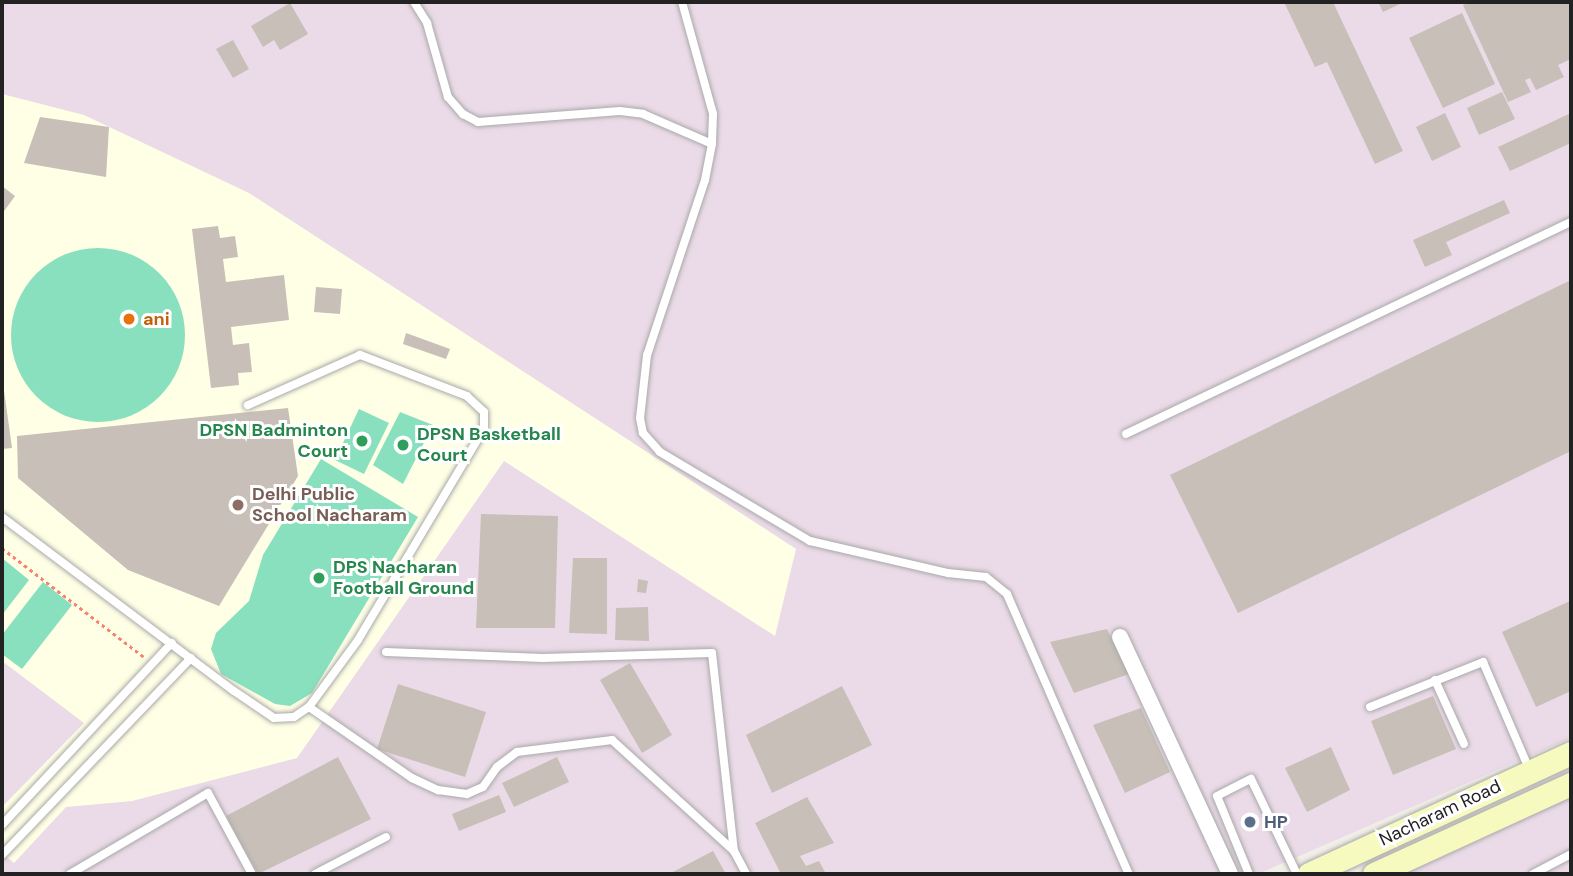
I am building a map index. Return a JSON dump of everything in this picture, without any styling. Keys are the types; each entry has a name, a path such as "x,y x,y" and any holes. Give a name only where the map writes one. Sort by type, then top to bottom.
{"main road":[{"name":"Nacharam Road","path":"1309,874 1571,753"},
{"name":"Nacharam Road","path":"1374,874 1571,785"}],"street":[{"path":"1120,637 1230,874"}],"lane":[{"path":"414,2 427,23 449,97 478,122 620,111 643,114 712,144"},
{"path":"682,2 713,114 712,144 705,180 647,355 640,418 643,433 660,452 810,541 948,573 986,577 1007,594 1129,874"},
{"path":"1126,434 1571,222"},
{"path":"2,517 274,718 294,717 309,706 358,640 484,429 484,412 467,396 360,355 248,405"},
{"path":"2,825 172,643"},
{"path":"386,652 543,658 712,653 734,851"},
{"path":"2,855 191,658"},
{"path":"1370,707 1483,662 1530,772"},
{"path":"1435,680 1464,744"},
{"path":"309,706 412,778 438,790 467,794 483,787 497,767 517,752 612,740 734,851 746,874"},
{"path":"1249,874 1217,796 1251,779 1297,874"},
{"path":"70,874 208,793 252,874"},
{"path":"315,874 386,837"},
{"path":"1533,874 1571,854"}],"path":[{"path":"2,548 153,664"}],"shaded area":[{"path":"2,2 1571,2 1571,738 1258,874 2,874"},
{"name":"Delhi Public School Nacharam","path":"2,94 84,115 249,193 796,549 775,636 504,461 297,758 132,801 66,807 14,863 2,853 2,807 84,723 2,661"},
{"path":"1571,795 1571,874 1395,874"}],"green space":[{"path":"98,248 131,255 159,274 178,302 185,335 178,368 159,396 131,415 98,422 65,415 37,396 18,368 11,335 18,302 37,274 65,255"},
{"name":"DPSN Badminton Court","path":"359,409 389,423 364,474 335,460"},
{"name":"DPSN Basketball Court","path":"400,412 433,425 403,484 373,465"},
{"name":"DPS Nacharan Football Ground","path":"321,459 418,517 312,693 290,706 275,704 221,674 211,649 216,633 249,601 263,555"},
{"path":"2,558 29,580 2,615"},
{"path":"43,582 72,605 22,669 2,654 2,635"}],"building":[{"path":"1284,2 1333,2 1403,151 1375,164 1327,62 1315,67"},
{"path":"1378,2 1404,2 1383,12"},
{"path":"1471,2 1571,2 1571,59 1558,65 1564,77 1536,90 1530,78 1525,80 1531,92 1508,102 1463,5"},
{"path":"290,3 308,34 280,50 274,40 263,47 251,26"},
{"path":"1462,13 1495,84 1443,108 1409,38"},
{"path":"233,40 249,69 233,78 216,49"},
{"path":"1502,92 1515,119 1479,135 1467,108"},
{"path":"1445,113 1461,147 1432,161 1416,127"},
{"path":"1571,113 1571,143 1510,171 1498,147"},
{"path":"40,117 109,127 106,177 24,163"},
{"path":"2,186 15,196 2,214"},
{"path":"1504,200 1510,213 1446,242 1452,255 1425,267 1413,240"},
{"path":"218,226 220,238 235,236 238,257 223,259 226,282 284,275 289,320 231,327 233,345 249,343 252,372 238,373 239,385 211,388 192,229"},
{"path":"1571,280 1571,451 1238,613 1170,475"},
{"path":"316,287 342,289 340,314 314,312"},
{"path":"406,333 450,349 446,359 403,344"},
{"path":"2,376 12,448 2,449"},
{"path":"288,408 298,476 219,606 128,570 18,478 17,436"},
{"path":"481,514 558,516 555,628 476,628"},
{"path":"573,558 607,558 607,634 569,633"},
{"path":"638,579 648,581 646,593 637,592"},
{"path":"1570,601 1571,691 1536,707 1502,632"},
{"path":"648,607 649,641 615,640 616,608"},
{"path":"1107,629 1129,674 1074,693 1050,642"},
{"path":"630,663 672,735 642,753 600,680"},
{"path":"398,684 486,712 465,777 377,749"},
{"path":"842,686 872,745 772,793 746,735"},
{"path":"1433,696 1456,749 1393,775 1371,721"},
{"path":"1141,708 1170,772 1125,793 1093,725"},
{"path":"1331,747 1350,790 1307,812 1285,768"},
{"path":"338,757 371,819 258,874 226,816"},
{"path":"557,757 569,782 514,807 502,783"},
{"path":"499,795 506,812 459,831 452,814"},
{"path":"807,797 834,843 800,856 806,866 819,861 826,874 781,874 755,823"},
{"path":"713,851 726,874 669,874"}],"place":[{"name":"ani","path":"129,319"},
{"name":"DPSN Badminton Court","path":"362,441"},
{"name":"DPSN Basketball Court","path":"403,445"},
{"name":"Delhi Public School Nacharam","path":"238,505"},
{"name":"DPS Nacharan Football Ground","path":"319,578"},
{"name":"HP","path":"1250,822"}]}
